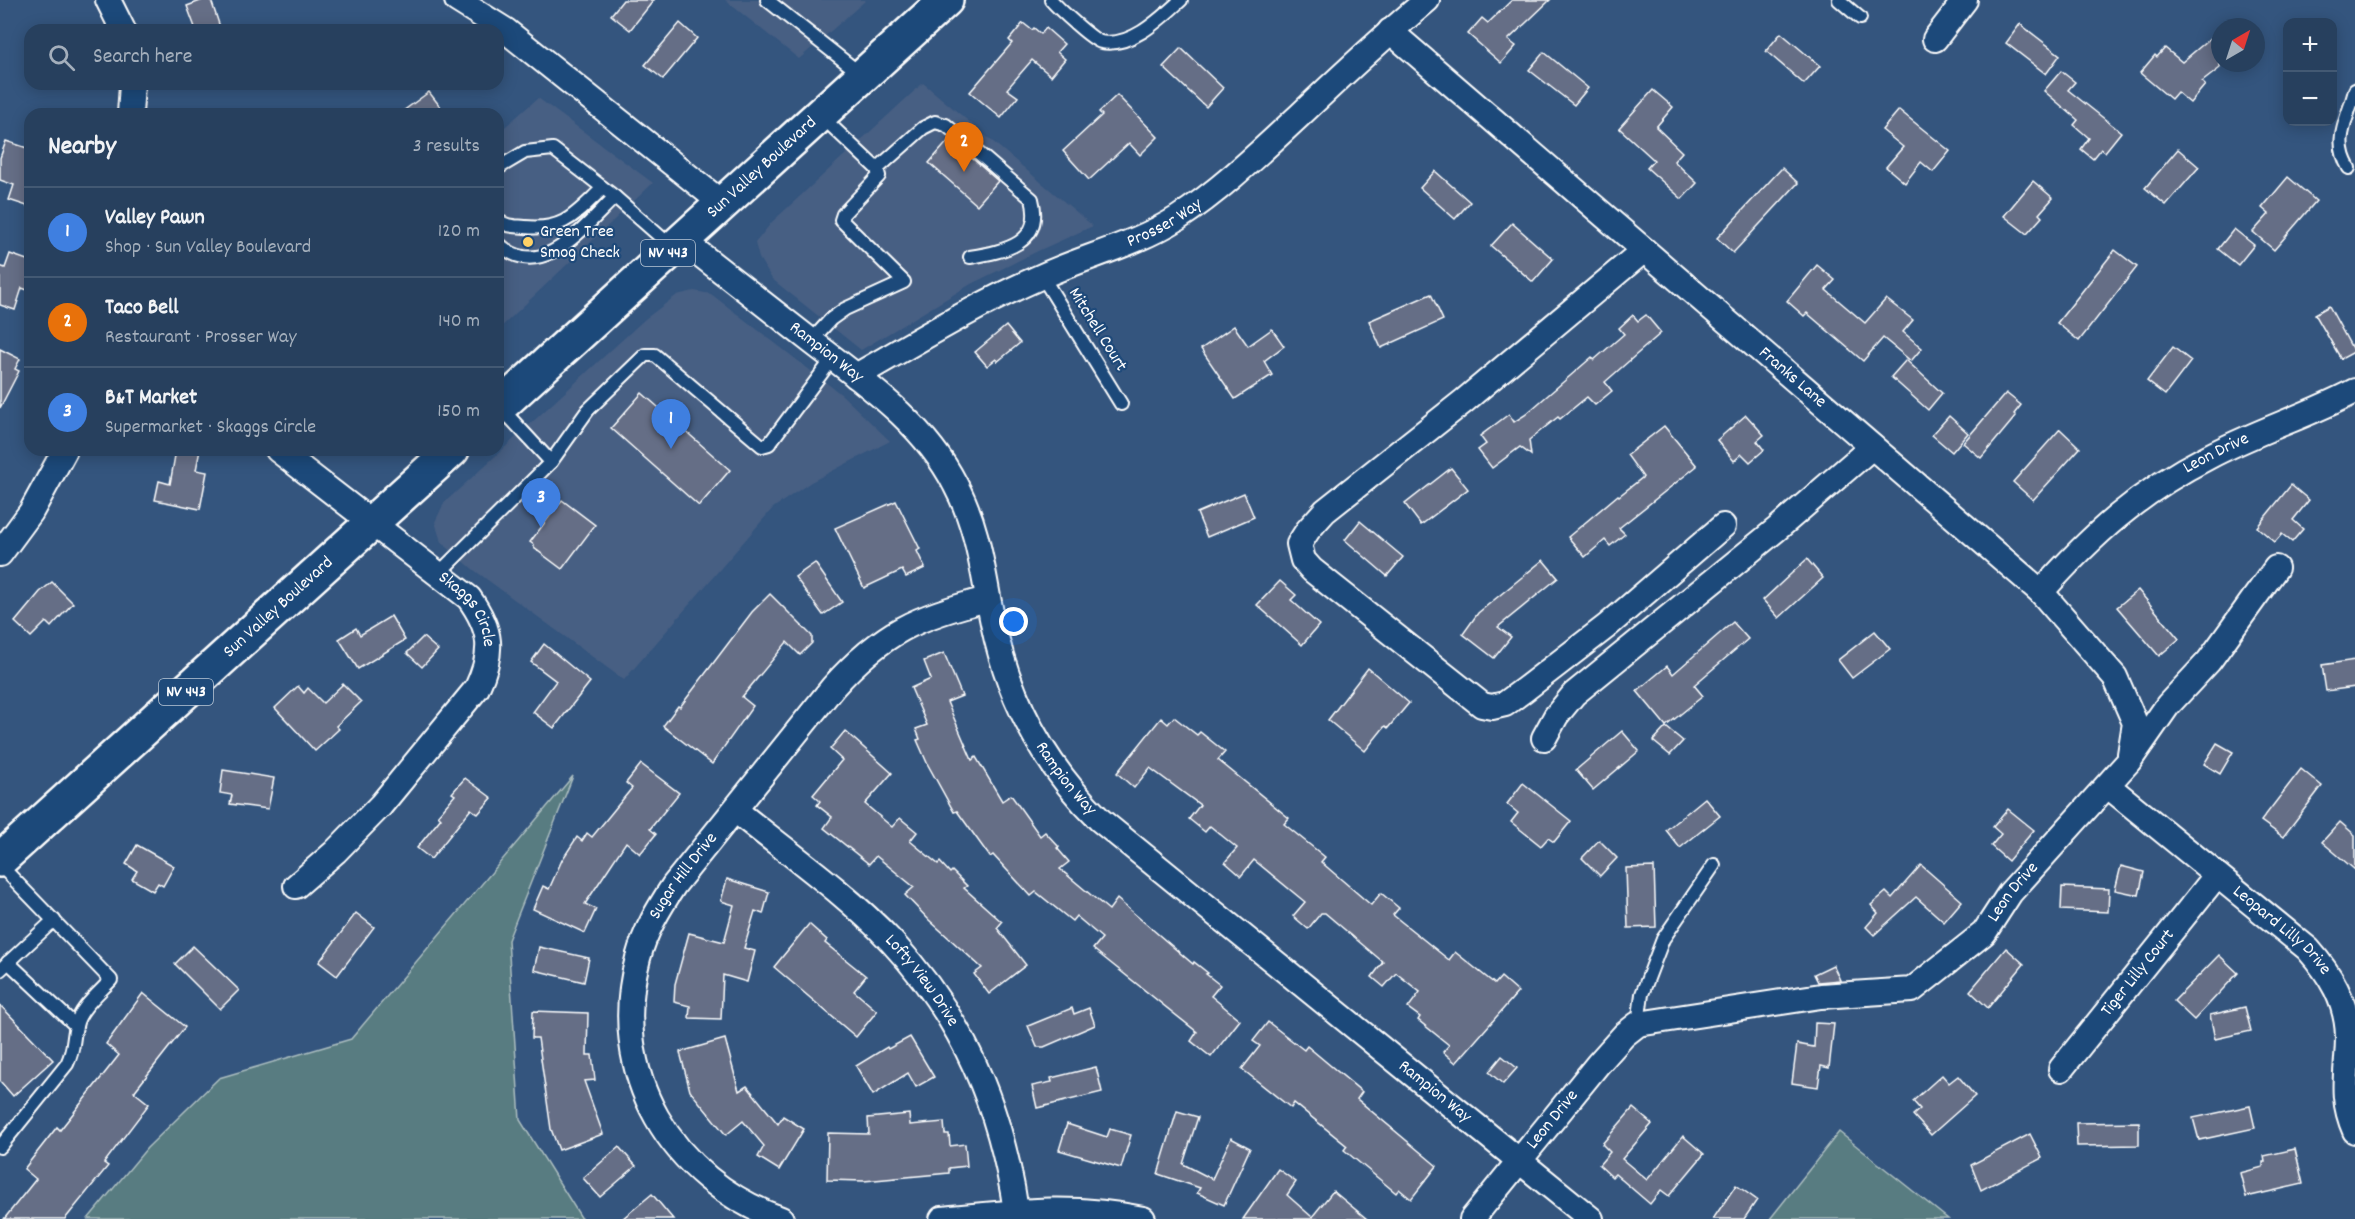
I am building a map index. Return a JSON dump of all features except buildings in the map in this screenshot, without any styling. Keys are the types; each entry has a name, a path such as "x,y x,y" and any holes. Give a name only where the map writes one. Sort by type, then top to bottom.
{"main road":[{"name":"Sun Valley Boulevard","path":"504,402 946,0"},
{"name":"Sun Valley Boulevard","path":"0,863 446,456"}],"street":[{"path":"108,0 120,24"},
{"path":"457,0 495,24"},
{"name":"Prosser Way","path":"856,375 954,319 1042,276 1153,232 1205,199 1267,146 1390,31 1427,0"},
{"path":"1935,39 1965,0"},
{"path":"504,29 723,204"},
{"name":"Franks Lane","path":"1390,31 2041,592 2115,677 2135,723 2129,761"},
{"path":"133,90 134,108"},
{"name":"Rampion Way","path":"678,244 856,375 933,447 945,464 966,504 972,522 980,550 1003,665 1018,706 1041,747 1079,799 1100,820 1591,1219"},
{"path":"1644,250 1464,401 1325,511 1299,544 1303,560 1312,570 1482,705 1492,707 1504,704 1524,690 1607,626 1722,526"},
{"name":"Leon Drive","path":"2041,592 2080,549 2110,521 2163,482 2209,456 2326,406 2355,391"},
{"path":"1545,738 1556,716 1574,694 1776,529 1872,447"},
{"path":"0,554 31,512 62,456"},
{"name":"Skaggs Circle","path":"286,456 469,598 487,630 489,649 486,669 477,688 381,805 335,852 296,886"},
{"name":"Leon Drive","path":"1472,1219 1598,1064 1624,1035 1638,1024 1821,996 1912,990 1984,933 2010,893 2088,805 2108,786 2129,761 2168,705 2209,661 2276,568"},
{"name":"Sugar Hill Drive","path":"781,1219 739,1200 716,1186 686,1159 666,1133 650,1105 640,1079 631,1026 632,993 638,958 656,914 674,885 833,687 870,649 917,621 950,608 988,599"},
{"name":"Leopard Lilly Drive","path":"2108,786 2308,949 2325,967 2337,989 2344,1011 2348,1035 2344,1066 2345,1094 2355,1131"},
{"name":"Lofty View Drive","path":"735,810 878,928 909,961 939,1000 974,1061 992,1107 1006,1152 1016,1211"},
{"name":"Tiger Lilly Court","path":"2061,1069 2216,876"},
{"path":"942,1219 1016,1211 1076,1210 1143,1219"}],"lane":[{"path":"767,0 862,76"},
{"path":"1051,0 1099,42 1123,42 1163,16 1181,0"},
{"path":"1839,0 1860,18"},
{"path":"2349,168 2342,156 2342,128 2355,90"},
{"path":"811,341 831,319 845,309 904,282 841,220 843,214 879,176 877,169 820,115"},
{"path":"877,169 923,128 935,122 946,125 1032,199 1036,215 1032,229 1021,243 1000,252 970,257"},
{"path":"504,164 525,152 552,149 678,244"},
{"path":"504,224 537,228 558,225 574,216 603,188"},
{"path":"504,249 507,252 534,259 554,253 615,197"},
{"name":"Mitchell Court","path":"1042,276 1121,404"},
{"path":"438,574 551,462 588,410 645,355 655,355 762,446 769,444 833,358"},
{"path":"504,412 551,462"},
{"path":"0,863 111,980 80,1016 75,1026 74,1050 67,1064 0,1147"},
{"path":"1638,1024 1642,994 1663,939 1714,865"},
{"path":"54,920 4,966 75,1026"}],"shaded area":[{"path":"725,0 866,0 799,59"},
{"path":"923,83 1093,226 971,284 861,350 772,279 759,258 755,243 772,222"},
{"path":"538,98 653,183 504,324 504,128"},
{"path":"694,291 711,294 842,395 890,441 811,482 773,508 624,680 474,570 441,542 435,522 444,503 495,456 504,456 504,448 645,319 677,295"}],"green space":[{"path":"573,776 508,940 520,1120 582,1219 88,1219 147,1148 219,1078 351,1039"},
{"path":"1839,1132 1948,1219 1770,1219"}],"place":[{"name":"Taco Bell","path":"964,172"},
{"name":"Green Tree Smog Check","path":"528,242"},
{"name":"Valley Pawn","path":"671,449"},
{"name":"B&T Market","path":"541,528"}]}
